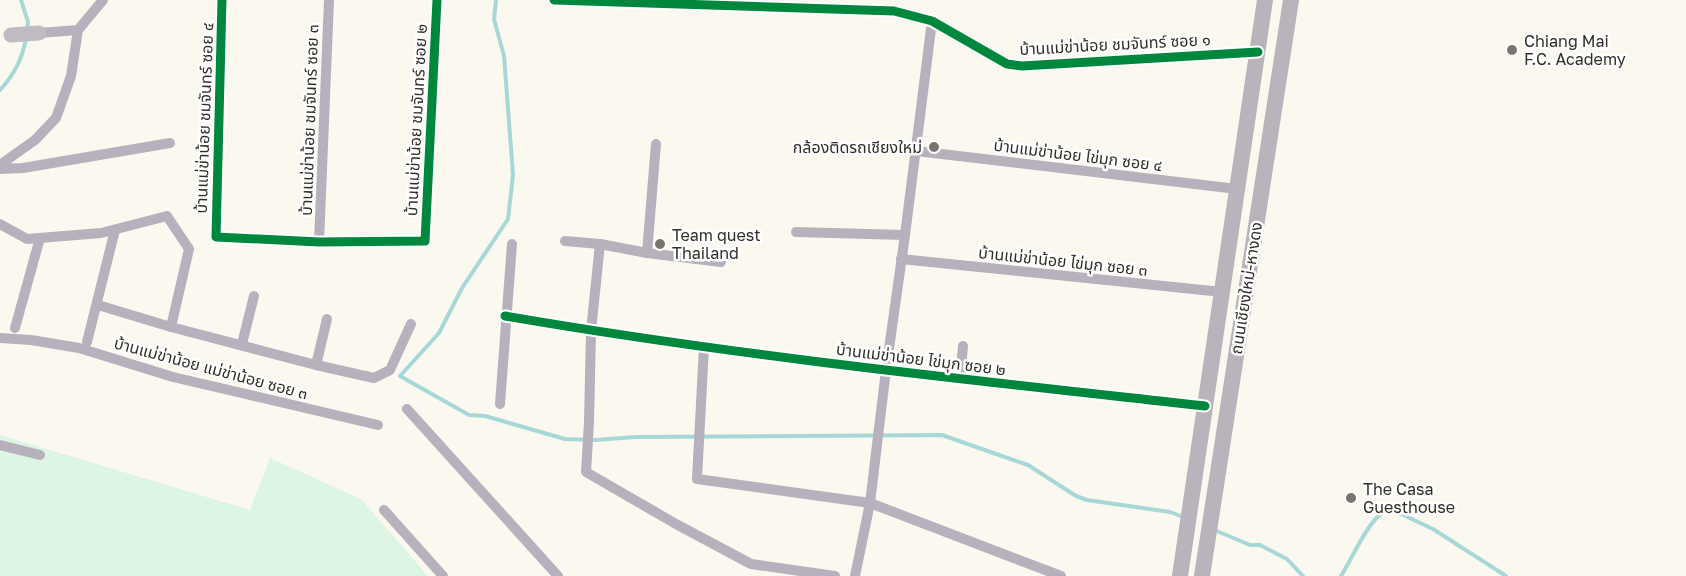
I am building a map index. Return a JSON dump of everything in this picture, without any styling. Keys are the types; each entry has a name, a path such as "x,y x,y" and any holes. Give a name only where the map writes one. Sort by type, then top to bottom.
{"main road":[{"name":"ถนนเชียงใหม่-หางดง","path":"1180,576 1265,0"},
{"name":"ถนนเชียงใหม่-หางดง","path":"1202,576 1291,0"},
{"path":"1251,100 1275,103"}],"street":[{"path":"0,167 34,140 56,118 71,76 78,30 103,0"},
{"name":"บ้านแม่ข่าน้อย ชมจันทร์ ซอย ๔","path":"222,0 216,237 319,242"},
{"name":"บ้านแม่ข่าน้อย ชมจันทร์ ซอย ๓","path":"319,242 329,0"},
{"name":"บ้านแม่ข่าน้อย ชมจันทร์ ซอย ๒","path":"319,242 425,241 436,0"},
{"name":"บ้านแม่ข่าน้อย ชมจันทร์ ซอย ๑","path":"554,0 894,11 932,21 1007,64 1022,66 1258,52"},
{"path":"855,576 870,503 885,370 905,235 932,21"},
{"path":"6,35 78,30"},
{"path":"0,167 23,168 170,143"},
{"path":"647,253 656,144"},
{"name":"บ้านแม่ข่าน้อย ไข่มุก ซอย ๔","path":"916,151 1237,189"},
{"path":"0,224 27,239 101,233 167,216 189,249 171,327"},
{"path":"87,342 115,230"},
{"path":"796,232 905,235"},
{"path":"15,328 40,238"},
{"path":"565,241 721,262"},
{"path":"500,404 512,244"},
{"path":"600,244 591,331 586,472 751,564 835,576"},
{"name":"บ้านแม่ข่าน้อย ไข่มุก ซอย ๓","path":"901,259 1222,292"},
{"path":"242,344 254,296"},
{"path":"98,305 171,327 374,378 390,370 411,324"},
{"name":"บ้านแม่ข่าน้อย ไข่มุก ซอย ๒","path":"506,316 634,338 960,379 1205,406"},
{"path":"316,365 327,319"},
{"name":"บ้านแม่ข่าน้อย แม่ข่าน้อย ซอย ๓","path":"0,338 31,340 79,348 172,377 378,425"},
{"path":"960,379 963,346"},
{"path":"704,347 697,479 870,503 1054,575"},
{"path":"407,409 558,576"},
{"path":"0,445 40,455"},
{"path":"384,510 442,576"},
{"path":"750,576 751,564"}],"green space":[{"path":"0,435 250,510 270,458 361,499 428,576 0,576"}],"waterway":[{"path":"21,0 28,22 27,31"},
{"path":"496,0 494,19 504,56 513,175 508,219 462,288 439,333 400,376 469,415 485,416 565,439 942,435 1028,465 1076,496 1087,500 1170,512 1183,517"},
{"path":"0,90 17,66 26,38"},
{"path":"1341,576 1376,519 1389,511 1395,511 1433,529 1506,576"},
{"path":"1212,529 1250,545 1260,545 1287,559 1303,576"}],"cycle path":[{"path":"222,0 216,237 319,242 425,241 437,0"},
{"path":"554,0 894,11 932,21 1007,64 1022,66 1258,52"},
{"path":"505,316 767,355 1205,406"}],"place":[{"name":"Chiang Mai F.C. Academy","path":"1512,50"},
{"name":"กล้องติดรถเชียงใหม่","path":"934,147"},
{"name":"Team quest Thailand","path":"660,244"},
{"name":"The Casa Guesthouse","path":"1351,498"}]}
